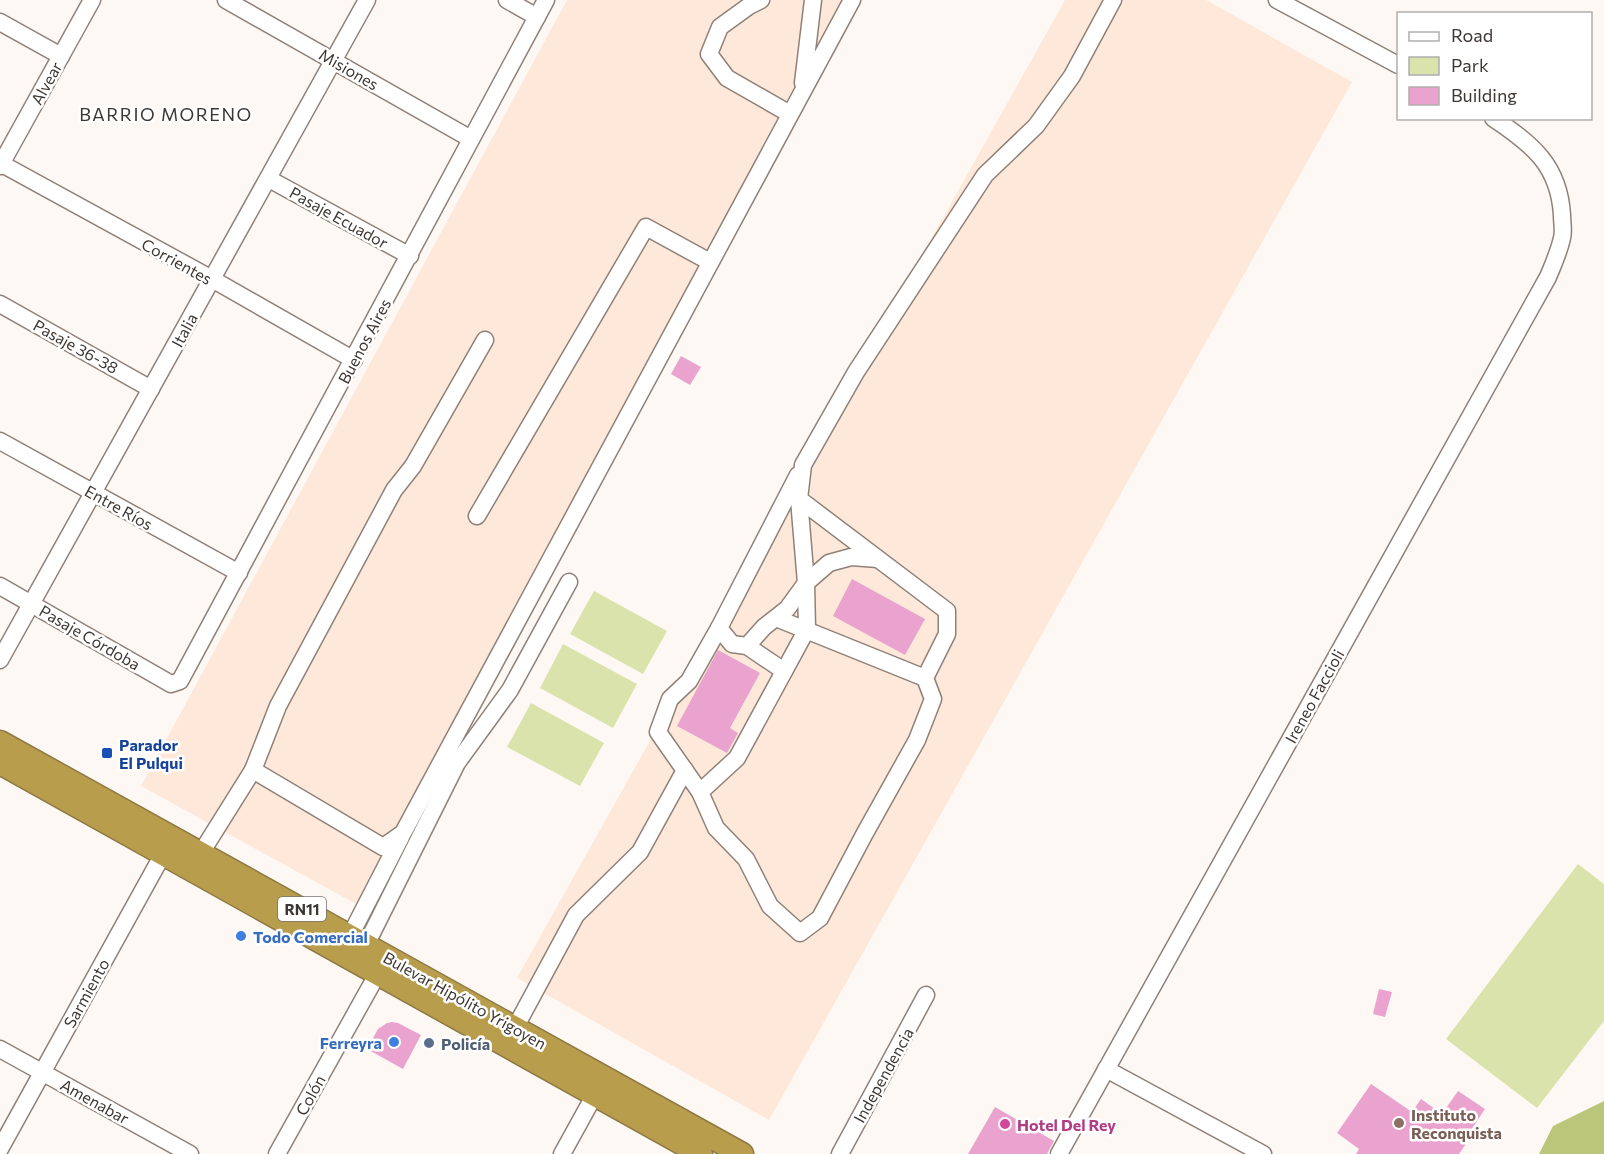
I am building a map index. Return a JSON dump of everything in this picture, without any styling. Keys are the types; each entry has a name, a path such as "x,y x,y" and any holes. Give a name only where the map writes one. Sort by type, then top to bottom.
{"highway":[{"name":"Bulevar Hipólito Yrigoyen","path":"0,742 378,973 597,1091 701,1154"},
{"name":"Bulevar Hipólito Yrigoyen","path":"0,763 168,846 201,853 515,1028 597,1091 742,1154"}],"street":[{"name":"Alvear","path":"0,165 92,0"},
{"name":"Misiones","path":"226,0 471,139"},
{"name":"Italia","path":"0,660 367,0"},
{"path":"507,0 537,17"},
{"name":"Buenos Aires","path":"180,681 546,0"},
{"path":"762,0 749,6 720,27 710,54 727,78 790,114"},
{"path":"802,92 813,0"},
{"path":"358,940 403,833 852,0"},
{"path":"776,618 925,678 933,699 917,740 820,918 800,933 770,906 746,859 716,828 700,792 658,732 670,699 689,681 803,465 856,372 985,175 1036,126 1072,76 1113,0"},
{"path":"1277,0 1397,64"},
{"path":"0,22 61,56"},
{"name":"Ireneo Faccioli","path":"1059,1154 1548,278 1563,236 1561,202 1555,179 1543,158 1496,120"},
{"name":"Corrientes","path":"0,165 212,279 354,360"},
{"name":"Pasaje Ecuador","path":"268,179 410,256"},
{"path":"477,516 646,227 710,262"},
{"name":"Pasaje 36-38","path":"0,304 151,389"},
{"path":"201,853 253,770 278,706 394,490 413,466 485,340"},
{"name":"Entre Ríos","path":"0,441 239,573"},
{"path":"700,792 737,758 807,629 806,583 799,499 803,465"},
{"path":"799,499 947,611 947,634 925,678"},
{"path":"747,646 764,627 787,609 806,583 829,563 851,557 879,559"},
{"path":"358,940 457,763 510,690 569,582"},
{"name":"Pasaje Córdoba","path":"0,586 171,684 180,681"},
{"path":"719,628 732,644 747,646 784,671"},
{"path":"253,770 383,847 403,833"},
{"path":"515,1028 576,915 640,852 685,770"},
{"name":"Sarmiento","path":"0,1149 168,846"},
{"name":"Colón","path":"277,1154 378,973"},
{"name":"Independencia","path":"840,1154 926,995"},
{"name":"Amenabar","path":"0,1049 190,1154"},
{"path":"1106,1069 1263,1154"},
{"path":"562,1154 597,1091"}],"shaded area":[{"path":"567,0 863,0 369,911 141,786"},
{"path":"1065,0 1206,0 1352,82 769,1120 517,978"}],"green space":[{"path":"594,591 667,631 643,674 570,634"},
{"path":"563,644 637,684 613,728 540,688"},
{"path":"531,703 604,743 580,786 507,747"},
{"path":"1578,864 1604,884 1604,1021 1537,1108 1446,1039"},
{"path":"1604,1101 1604,1154 1539,1154 1553,1126"}],"building":[{"path":"681,356 701,367 690,385 671,374"},
{"path":"852,579 925,619 905,655 833,616"},
{"path":"718,650 760,673 730,728 738,733 727,753 677,726"},
{"path":"1379,989 1392,992 1385,1017 1373,1014"},
{"name":"Ferreyra","path":"392,1022 421,1035 403,1069 367,1049 378,1029"},
{"name":"Instituto Reconquista","path":"1371,1084 1412,1112 1421,1099 1442,1114 1458,1091 1485,1109 1469,1133 1472,1135 1459,1154 1356,1154 1359,1149 1337,1133"},
{"name":"Hotel Del Rey","path":"995,1107 1054,1141 1047,1154 968,1154"}],"place":[{"name":"Parador El Pulqui","path":"107,753"},
{"name":"Todo Comercial","path":"241,936"},
{"name":"Ferreyra","path":"394,1042"},
{"name":"Policía","path":"429,1043"},
{"name":"Instituto Reconquista","path":"1399,1123"},
{"name":"Hotel Del Rey","path":"1005,1124"}],"district":[{"name":"BARRIO MORENO","path":"166,114"}]}
